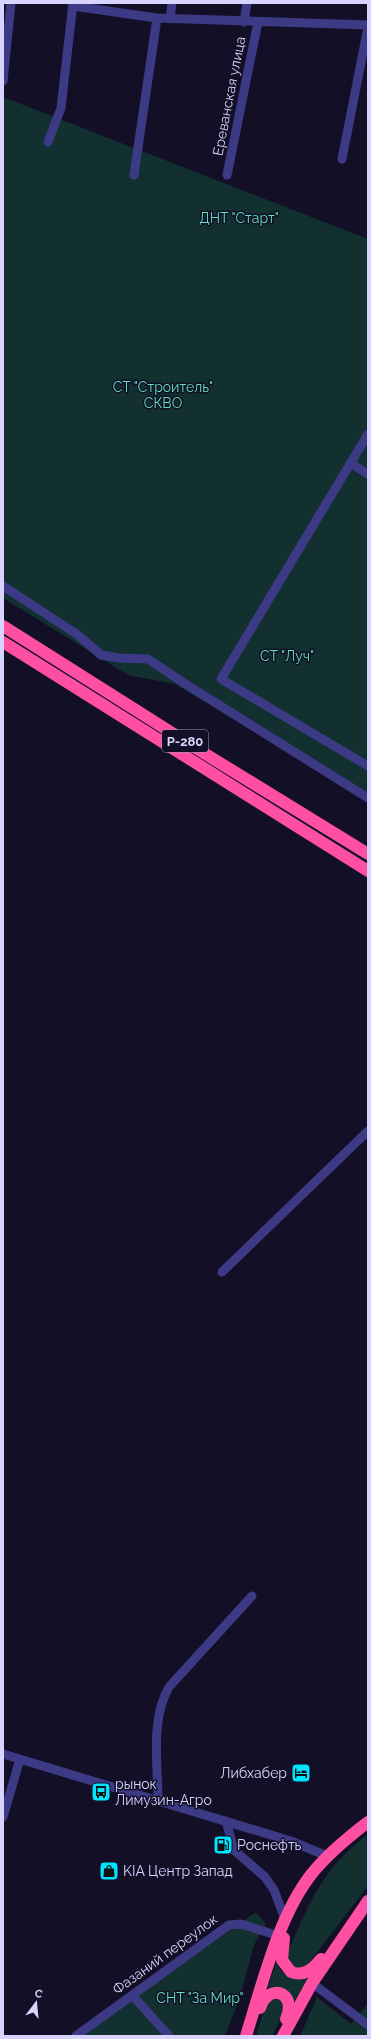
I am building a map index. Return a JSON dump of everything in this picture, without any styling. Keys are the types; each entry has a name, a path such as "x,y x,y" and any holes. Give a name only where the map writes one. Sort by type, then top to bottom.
{"highway":[{"name":"Р-280","path":"3,626 368,854"},
{"name":"Р-280","path":"3,642 368,871"},
{"path":"246,2036 285,1919 310,1876 327,1856 368,1822"},
{"path":"292,1908 282,1955 287,1968 296,1974 303,1974 310,1971 349,1926 368,1901"},
{"path":"283,2036 312,1983 349,1926"},
{"path":"250,2036 262,2002 269,1994 274,1992 286,1997 290,2006 278,2036"}],"street":[{"path":"3,81 11,3"},
{"path":"170,19 172,3"},
{"path":"244,22 247,3"},
{"path":"48,142 61,108 73,5"},
{"name":"Ереванская улица","path":"73,5 170,19 368,26 342,159"},
{"path":"134,175 157,18"},
{"name":"Ереванская улица","path":"227,175 258,22"},
{"path":"368,434 220,678 368,766"},
{"path":"350,463 368,474"},
{"path":"3,586 78,635 101,655 119,658 148,658 184,683 368,798"},
{"path":"222,1272 368,1131"},
{"path":"158,1801 157,1718 164,1696 169,1687 252,1596"},
{"path":"3,1754 291,1841 327,1856"},
{"path":"3,1817 20,1759"},
{"path":"226,1821 234,1850 265,1877 274,1890 285,1919"},
{"name":"Фазаний переулок","path":"76,2036 229,1925 241,1924 279,1936"},
{"path":"312,1983 368,2025"},
{"path":"132,1995 170,2036"}],"green space":[{"name":"СТ \"Строитель\" СКВО","path":"3,97 368,239 368,801 175,684 128,675 3,598"},
{"path":"368,1834 368,1886 308,1964 299,1969 289,1965 287,1955 302,1919 318,1888 339,1860"},
{"name":"СНТ \"За Мир\"","path":"256,1912 266,1924 254,1945 240,1997 225,2036 86,2036 84,2034"},
{"path":"277,1962 285,1975 298,1979 308,1978 295,2001 287,1991 280,1987 267,1988"},
{"path":"317,1997 351,2024 368,2003 368,2036 300,2036"},
{"path":"278,1998 284,2002 284,2013 272,2036 256,2036 265,2007 269,2000"}],"place":[{"name":"Либхабер","path":"301,1773"},
{"name":"рынок Лимузин-Агро","path":"101,1792"},
{"name":"Роснефть","path":"223,1845"},
{"name":"KIA Центр Запад","path":"109,1871"}],"park label":[{"name":"ДНТ \"Старт\"","path":"239,218"},
{"name":"СТ \"Луч\"","path":"287,656"}]}
